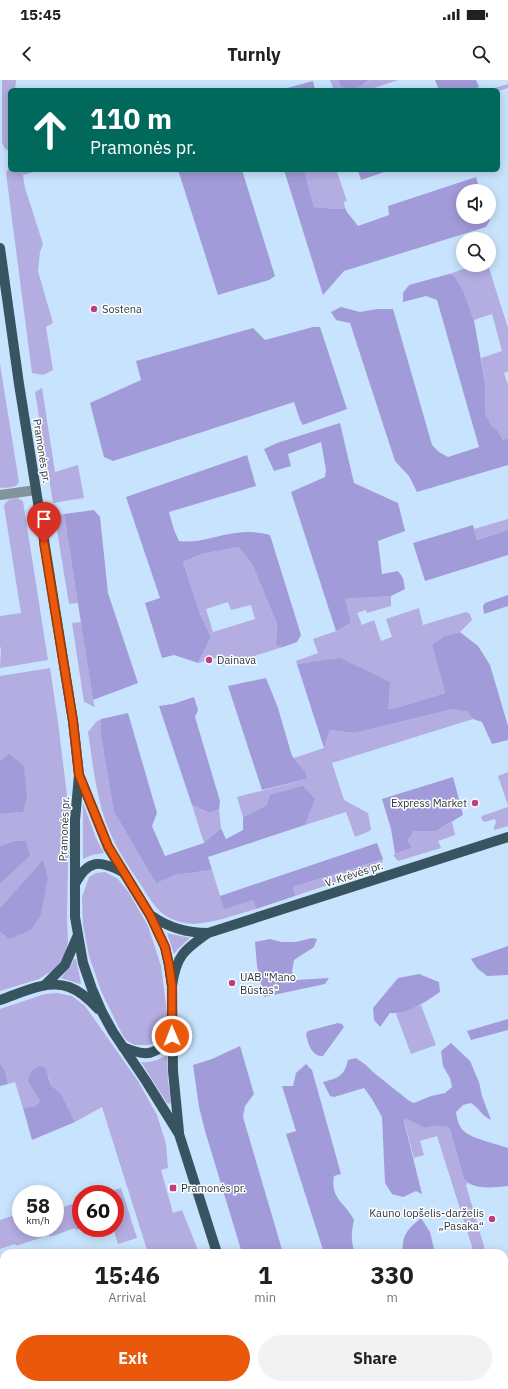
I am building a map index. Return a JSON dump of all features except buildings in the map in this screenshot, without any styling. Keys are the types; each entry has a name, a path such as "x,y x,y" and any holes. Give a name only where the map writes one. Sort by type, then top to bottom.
{"main road":[{"name":"Pramonės pr.","path":"0,248 36,490 73,721 79,775 75,820 75,917 77,936 83,963 102,1012"},
{"name":"Pramonės pr.","path":"79,775 108,846 150,915 165,947 172,986"},
{"name":"V. Krėvės pr.","path":"150,915 175,929 192,933 208,933 508,836"},
{"path":"75,884 80,874 88,867 98,864 109,864 124,872"},
{"name":"V. Krėvės pr.","path":"172,986 176,965 182,955 190,946 208,933"},
{"path":"45,985 65,965 77,936"},
{"path":"0,1000 45,985 68,987 88,998 102,1012 179,1134"},
{"path":"172,986 173,1071 179,1134 215,1249"},
{"path":"123,1047 140,1053 152,1053 163,1047 172,1036"}],"street":[{"path":"0,495 36,490"}],"shaded area":[{"path":"2,80 16,80 15,88 8,88 8,150 5,149 2,143"},
{"path":"330,80 338,80 341,87 343,88 333,88"},
{"path":"338,80 369,80 356,88 341,87"},
{"path":"369,80 398,80 374,88 355,88"},
{"path":"435,80 476,80 479,87 476,88 438,88"},
{"path":"313,81 315,88 287,88"},
{"path":"508,84 508,88 500,90 500,88 495,88"},
{"path":"8,170 8,172 34,172 23,175 25,188 43,244 40,252 38,271 53,323 46,327 53,370 43,375 32,373 6,173"},
{"path":"179,172 243,172 275,276 269,280 218,295"},
{"path":"285,172 305,172 314,207 337,209 345,208 358,226 389,215 388,206 476,177 478,184 456,184 456,224 488,224 486,227 470,232 456,232 456,236 344,271 323,295"},
{"path":"305,172 337,172 347,201 344,202 345,208 337,209 314,207"},
{"path":"359,172 384,172 361,180"},
{"path":"456,272 490,272 508,328 508,371 504,373 508,385 508,438 503,440 498,431 492,426 485,413 485,383 481,358 502,351 492,314 474,320 464,293 449,274"},
{"path":"449,274 454,276 464,293 474,320 485,383 485,413 492,426 498,431 503,440 508,438 508,465 417,492 409,476 395,461 350,323 336,320 331,312 341,307 360,312 377,309 393,309 432,445 439,452 448,457 479,447 437,300 426,296 403,302 403,293 409,285"},
{"path":"313,327 320,327 347,409 303,425 294,402 113,461 104,457 90,403 141,380 136,361 253,328 265,340"},
{"path":"0,364 19,482 14,487 0,488"},
{"path":"42,388 55,472 78,465 84,498 53,503 35,392"},
{"path":"340,423 354,483 398,503 405,531 378,541 382,574 398,571 403,578 405,589 391,596 345,599 351,623 336,631 291,492 325,477 326,470 321,442 288,454 291,466 274,471 264,449 277,443"},
{"path":"247,455 256,486 169,512 174,530 179,541 186,542 244,532 270,535 301,635 297,642 283,647 276,645 277,624 252,564 239,547 202,554 183,562 200,614 211,637 198,663 174,655 162,658 145,603 160,598 126,497"},
{"path":"17,498 23,501 48,660 0,668 0,616 21,613 4,506 9,500"},
{"path":"94,510 100,517 108,593 138,683 93,700 64,514"},
{"path":"64,514 78,603 69,604 55,518"},
{"path":"508,519 508,530 477,540 474,529"},
{"path":"473,525 477,540 508,530 508,555 425,581 413,543"},
{"path":"240,547 252,564 277,624 276,644 283,647 222,666 219,657 198,663 211,637 200,614 183,562 202,554","holes":["228,602 231,610 251,605 255,619 213,632 206,609"]},
{"path":"508,595 508,606 484,614 483,606 485,603"},
{"path":"391,596 391,606 367,613 366,610 357,613 362,625 374,620 381,641 392,637 386,619 419,608 423,625 466,612 470,614 472,620 460,632 444,636 432,645 445,693 388,709 356,666 340,659 297,664 296,661 318,653 313,639 336,631 351,623 344,599"},
{"path":"81,622 95,707 84,702 72,623"},
{"path":"460,632 478,646 490,665 508,726 508,740 492,744 482,722 473,719 468,712 453,709 355,733 330,730 324,748 297,664 340,658 390,682 388,709 399,707 445,693 432,645 444,636"},
{"path":"50,668 69,812 68,941 65,956 58,967 39,979 0,991 0,932 9,939 48,877 43,861 0,908 0,884 30,856 14,841 0,846 0,814 22,812 0,759 0,676"},
{"path":"266,678 278,708 292,756 305,771 307,779 262,790 228,686"},
{"path":"194,697 198,710 195,717 220,801 219,809 210,813 192,805 159,706 173,704"},
{"path":"453,709 468,712 473,719 332,763 344,800 368,813 371,829 370,831 355,837 346,812 305,825 310,812 267,805 243,817 237,797 307,779 305,771 294,758 324,748 330,730 355,733"},
{"path":"128,713 157,813 152,826 165,856 204,843 221,828 226,839 243,830 243,817 267,805 270,795 303,786 315,799 305,825 208,857 212,870 174,875 156,883 114,811 101,734 101,719"},
{"path":"101,719 101,734 155,882 174,875 212,870 224,908 253,900 256,909 211,922 193,924 176,921 158,910 116,844 109,830 101,806 88,732 96,722"},
{"path":"9,754 24,766 27,796 23,812 0,814 0,759 1,761"},
{"path":"508,772 508,805 498,776"},
{"path":"453,777 463,815 436,831 414,831 408,840 412,848 395,854 391,829 382,799"},
{"path":"83,803 96,838 104,853 92,855 83,859"},
{"path":"192,805 210,813 219,809 221,828 204,843"},
{"path":"508,807 508,826 494,830 496,823 495,819 484,822 481,818 482,816"},
{"path":"452,822 455,835 438,841 441,848 398,861 393,855 412,848 408,840 414,831 436,831"},
{"path":"14,841 26,841 30,856 0,884 0,846"},
{"path":"377,843 383,859 293,887 295,896 256,909 253,900 224,909 220,896"},
{"path":"383,859 381,867 295,896 293,887"},
{"path":"43,860 48,877 41,914 31,930 9,939 0,932 0,908"},
{"path":"105,872 118,879 129,893 148,926 161,966 168,1020 165,1032 157,1042 148,1045 135,1045 127,1041 122,1034 101,991 89,956 83,925 82,897 89,877 96,873"},
{"path":"167,933 190,938 174,954"},
{"path":"312,938 317,939 314,947 294,960 292,971 295,980 329,978 325,984 264,997 257,966 255,942 270,939 282,942 296,942"},
{"path":"508,946 508,975 487,976 477,968 471,959"},
{"path":"74,959 76,959 80,984 61,978 70,967"},
{"path":"419,974 439,982 440,992 410,1010 390,1013 380,1027 374,1020 373,1008 398,978"},
{"path":"57,993 72,996 85,1006 138,1081 157,1115 166,1144 168,1168 161,1170 173,1213 182,1210 197,1249 147,1249 102,1107 75,1122 61,1094 51,1085 49,1077 29,1081 40,1101 36,1106 23,1108 15,1082 8,1084 5,1070 0,1063 0,1009 45,994"},
{"path":"421,1005 436,1045 411,1054 396,1014"},
{"path":"508,1019 508,1030 471,1040 467,1031"},
{"path":"338,1023 342,1024 344,1027 323,1056 319,1056 313,1052 306,1034 308,1031"},
{"path":"451,1043 470,1061 479,1082 482,1096 491,1120 471,1103 463,1105 456,1112 457,1118 461,1128 469,1135 508,1148 508,1186 479,1187 468,1183 464,1179 450,1129 445,1126 425,1128 406,1119 404,1121 422,1194 416,1191 403,1197 392,1194 385,1183 382,1117 372,1099 364,1088 334,1097 330,1096 323,1082 340,1076 345,1070 348,1060 356,1058 408,1100 414,1103 431,1096 445,1093 452,1087 450,1078 443,1066 441,1051"},
{"path":"240,1046 254,1094 245,1106 243,1117 282,1249 241,1249 199,1107 193,1065 212,1059"},
{"path":"167,1055 170,1104 167,1103 141,1062 154,1061"},
{"path":"0,1063 5,1070 8,1084 0,1086"},
{"path":"306,1064 312,1070 341,1174 334,1176 334,1190 339,1200 354,1220 352,1237 354,1249 323,1249 286,1134 296,1131 282,1086 293,1086 296,1073"},
{"path":"39,1066 45,1068 51,1085 61,1094 75,1122 32,1140 23,1108 36,1106 40,1101 28,1081 31,1071"},
{"path":"406,1119 425,1128 445,1126 450,1129 464,1179 468,1183 466,1185 485,1249 473,1249 437,1136 420,1141 424,1155 414,1158 404,1120"},
{"path":"124,1197 137,1238 118,1244 116,1237 124,1237"},
{"path":"72,1204 72,1229 64,1232 64,1207"},
{"path":"12,1216 12,1237 43,1237 16,1246 15,1244 0,1249 0,1220"},
{"path":"421,1218 430,1232 434,1249 403,1249 404,1237 412,1226"}],"place":[{"name":"Sostena","path":"94,309"},
{"name":"Dainava","path":"209,660"},
{"name":"Express Market","path":"475,803"},
{"name":"UAB \"Mano Būstas\"","path":"232,983"},
{"name":"Pramonės pr.","path":"173,1188"},
{"name":"Kauno lopšelis-darželis „Pasaka“","path":"492,1219"}],"route":[{"path":"44,543 73,721 79,775 108,846 150,915 165,947 172,986 172,1036"}]}
